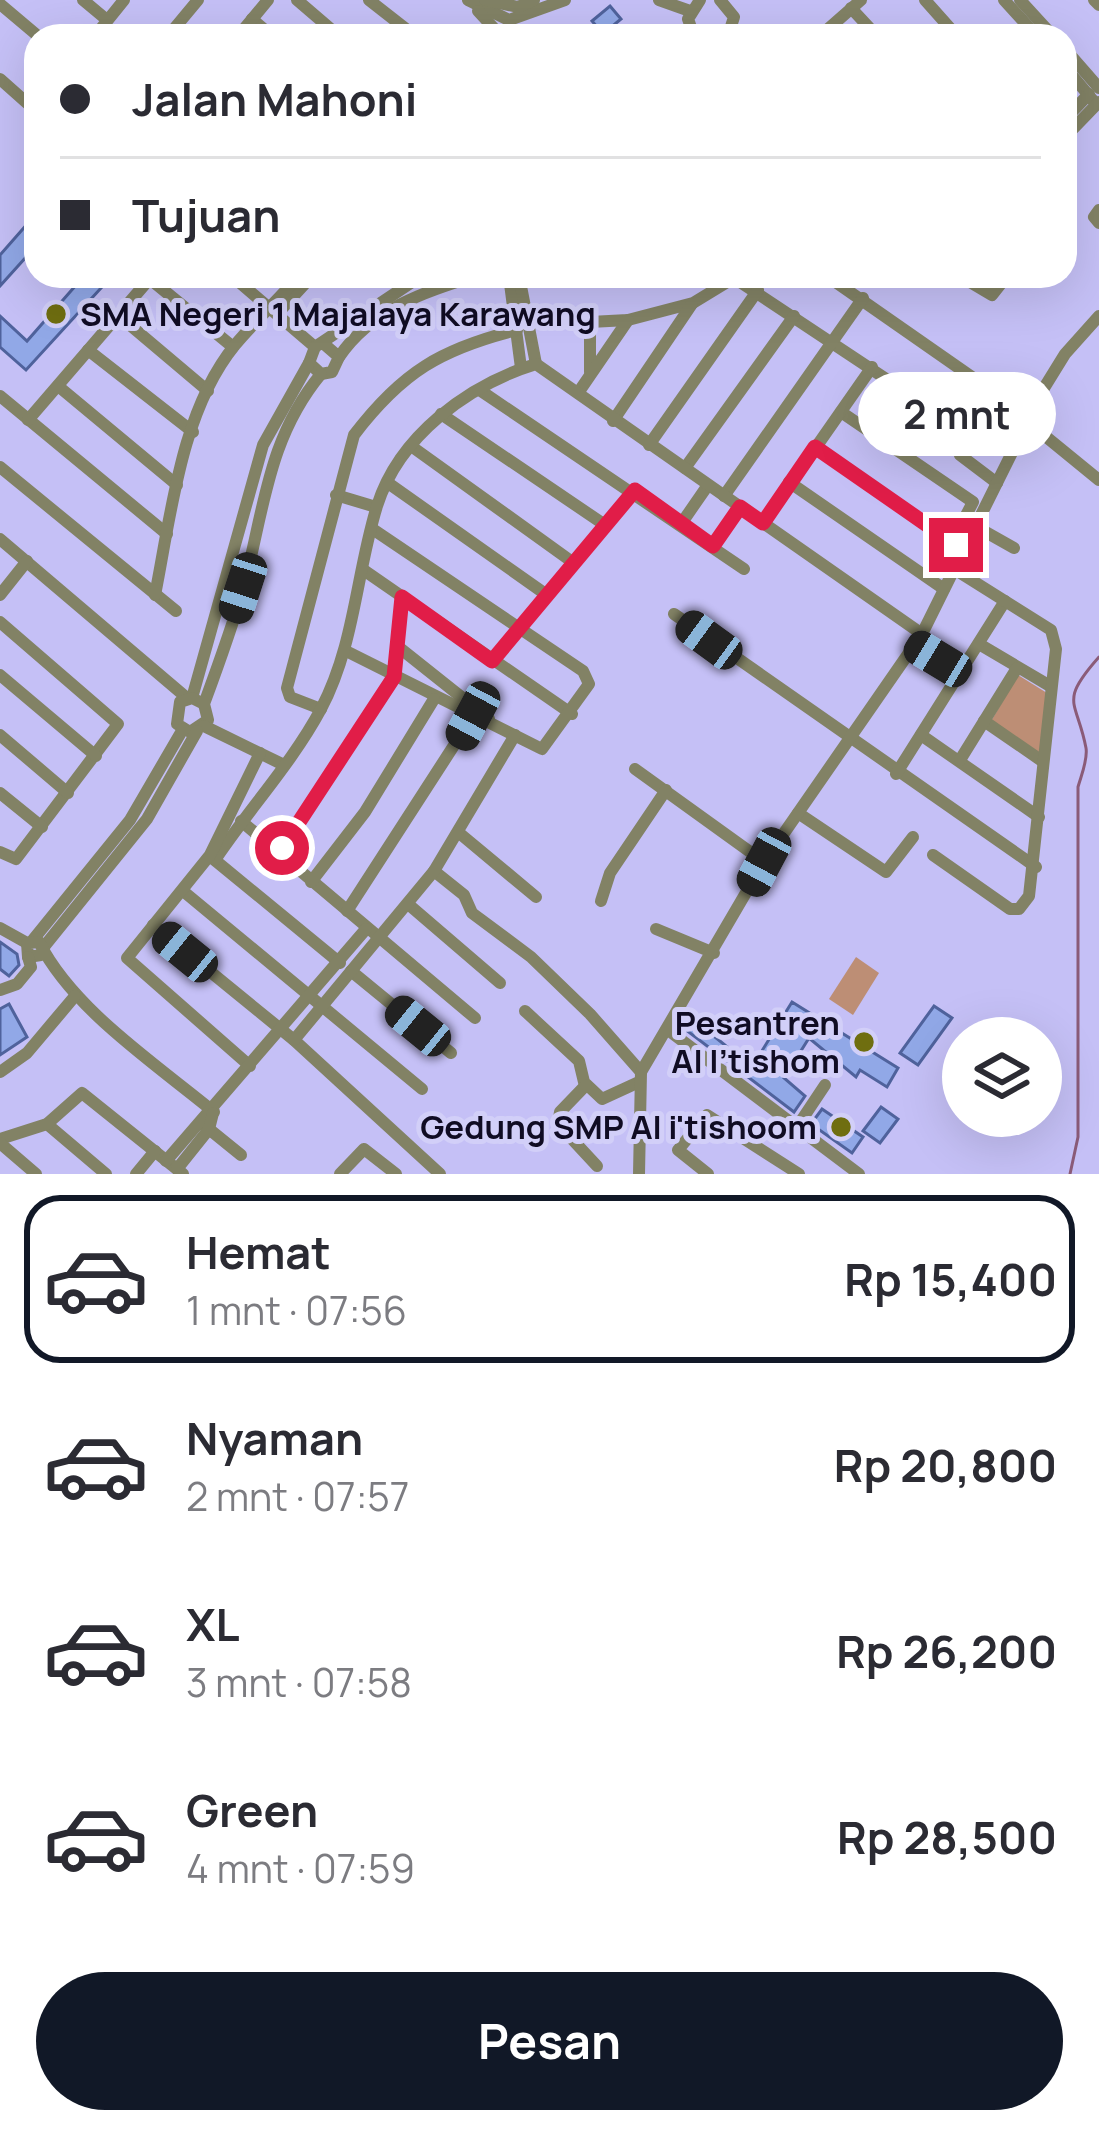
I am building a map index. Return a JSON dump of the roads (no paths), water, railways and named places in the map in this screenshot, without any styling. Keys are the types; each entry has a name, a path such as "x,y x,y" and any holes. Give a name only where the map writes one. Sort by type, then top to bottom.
{"street":[{"path":"82,0 107,20"},
{"path":"104,24 124,0"},
{"path":"178,24 198,0"},
{"path":"248,24 268,0"},
{"path":"297,0 325,24"},
{"path":"369,0 400,24"},
{"path":"475,2 518,7 534,0"},
{"path":"475,2 508,20 565,0"},
{"path":"659,0 695,5"},
{"path":"725,3 745,0"},
{"path":"925,0 946,24"},
{"path":"1004,0 1020,6"},
{"path":"0,4 24,24"},
{"path":"834,24 856,4"},
{"path":"252,19 258,24"},
{"path":"1077,68 1096,97 1077,122"},
{"path":"0,79 24,100"},
{"path":"1099,210 1094,217 1099,223"},
{"path":"28,420 141,288"},
{"path":"164,288 232,347"},
{"path":"246,288 274,311 284,328 314,351 339,357"},
{"path":"274,311 290,288"},
{"path":"155,596 177,485 208,391 232,347 299,288"},
{"path":"0,990 17,984 31,967 34,949 114,853 195,729 194,700 243,588 264,462 279,407 314,351 400,288"},
{"path":"264,462 291,414 321,374 336,368 355,334 400,304 443,288"},
{"path":"511,288 529,366"},
{"path":"520,288 529,366"},
{"path":"590,372 589,324 628,320 692,303 717,288"},
{"path":"754,288 951,422"},
{"path":"846,288 980,382 1099,480"},
{"path":"649,445 758,290"},
{"path":"724,496 862,298"},
{"path":"613,421 692,303"},
{"path":"118,315 208,391"},
{"path":"685,468 794,316"},
{"path":"957,546 975,526 1065,354 1099,316"},
{"path":"578,393 628,320"},
{"path":"321,709 290,697 286,688 354,435 402,382 449,348 517,330"},
{"path":"88,350 193,432"},
{"path":"314,351 321,374"},
{"path":"250,1066 128,961 242,820 321,709 346,651 376,507 388,483 411,446 441,414 481,391 529,366 549,372 763,523 960,673"},
{"path":"763,523 872,367"},
{"path":"980,382 960,455 997,483"},
{"path":"58,386 177,485"},
{"path":"481,391 635,490 744,569"},
{"path":"0,396 167,534"},
{"path":"525,1011 579,1061 586,1085 606,1101 640,1077 764,862 919,640 954,569 973,502 841,412"},
{"path":"441,414 605,525"},
{"path":"411,446 571,561"},
{"path":"815,447 957,546"},
{"path":"0,466 176,611"},
{"path":"789,482 944,590"},
{"path":"388,483 544,593"},
{"path":"681,524 708,485"},
{"path":"492,661 544,593 635,490"},
{"path":"336,495 376,507"},
{"path":"713,546 740,507"},
{"path":"975,526 1014,548"},
{"path":"346,651 434,700 542,749 572,714 588,677 374,530"},
{"path":"0,539 194,700"},
{"path":"0,595 27,561"},
{"path":"933,855 1015,910 1030,896 1055,636 954,569"},
{"path":"365,571 572,714"},
{"path":"279,853 394,677 402,597"},
{"path":"896,774 1006,602"},
{"path":"674,614 896,774 1036,867"},
{"path":"0,622 117,719 96,756 14,860 0,852"},
{"path":"979,644 1050,686"},
{"path":"396,645 497,726"},
{"path":"960,760 1017,668"},
{"path":"0,675 96,756"},
{"path":"194,700 176,709 195,729 284,765"},
{"path":"311,882 365,812 434,700"},
{"path":"347,911 473,716"},
{"path":"983,721 1042,761"},
{"path":"0,735 68,794"},
{"path":"136,1174 170,1164 310,997 380,939 434,871 514,735"},
{"path":"921,735 1039,817"},
{"path":"212,857 260,753"},
{"path":"635,769 764,862"},
{"path":"601,901 610,873 666,790"},
{"path":"0,793 42,827"},
{"path":"798,813 886,872 913,837"},
{"path":"242,820 475,1018"},
{"path":"458,832 536,897"},
{"path":"212,857 451,1053"},
{"path":"434,871 464,896 472,913 531,957 590,1014 640,1077 639,1174"},
{"path":"183,891 422,1089"},
{"path":"408,904 500,983"},
{"path":"153,925 295,1040 440,1174"},
{"path":"0,928 34,949 75,996 214,1112"},
{"path":"295,1040 322,1008 367,929"},
{"path":"656,929 714,953"},
{"path":"0,1072 27,1053 75,996"},
{"path":"668,1030 859,1174"},
{"path":"586,1085 557,1117 597,1166"},
{"path":"795,1130 825,1085"},
{"path":"36,1174 0,1141 47,1124 76,1095 88,1094 170,1164"},
{"path":"708,1174 678,1150 707,1114 803,1170"},
{"path":"47,1124 106,1174"},
{"path":"204,1125 242,1155"},
{"path":"340,1174 364,1149 396,1174"}],"waterway":[{"path":"1070,1174 1078,1137 1078,787 1086,753 1074,693 1099,657"}],"place":[{"name":"SMA Negeri 1 Majalaya Karawang","path":"56,314"},
{"name":"Pesantren Al I’tishom","path":"864,1042"},
{"name":"Gedung SMP Al i'tishoom","path":"841,1127"}]}
